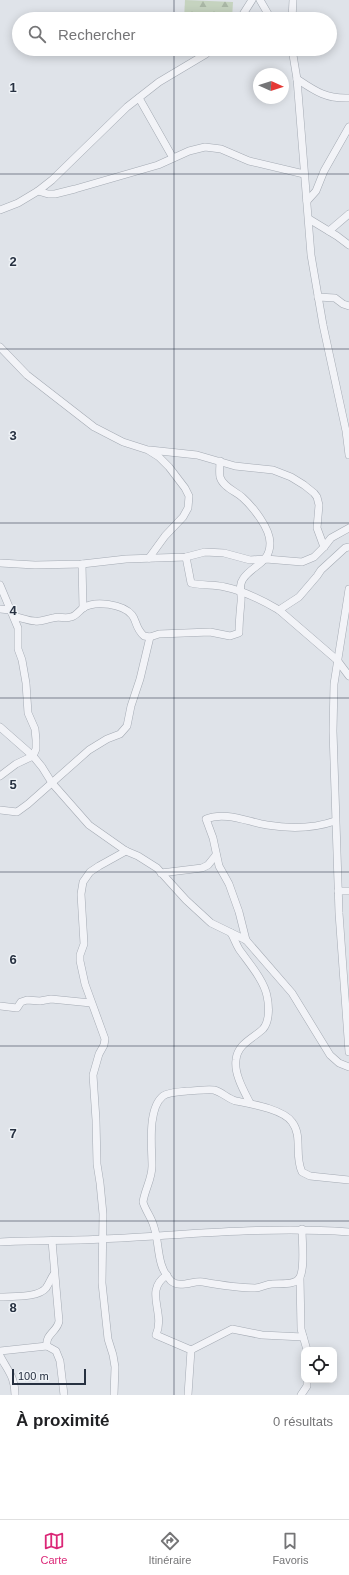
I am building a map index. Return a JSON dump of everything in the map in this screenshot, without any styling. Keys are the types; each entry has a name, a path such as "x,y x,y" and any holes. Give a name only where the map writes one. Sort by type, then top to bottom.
{"street":[{"path":"244,12 252,0"},
{"path":"260,0 267,12"},
{"path":"292,12 293,0"},
{"path":"0,210 18,203 38,191 52,180 127,107 159,82 203,56"},
{"path":"292,56 297,79 311,255 346,431 349,455"},
{"path":"297,79 321,94 329,97 349,98"},
{"path":"138,98 174,158"},
{"path":"307,201 316,191 324,171 349,127"},
{"path":"38,191 48,194 55,194 75,189 158,165 189,151 205,147 221,149 249,161 304,174"},
{"path":"329,231 349,214"},
{"path":"309,220 329,231 349,245"},
{"path":"318,296 335,298 343,304 349,306"},
{"path":"0,347 27,375 94,427 123,442 148,450 197,455 246,468 273,470 291,477 314,493 317,497 319,505 317,528 324,548"},
{"path":"148,450 159,457 169,467 189,496 188,508 149,558"},
{"path":"14,617 22,617 34,621 54,617 69,618 91,604 99,603 119,608 133,616 140,633 144,636 150,637 159,634 210,632 227,636 239,633 240,591 243,579 248,573 266,559 270,543 268,535 257,513 222,481 219,472 220,461"},
{"path":"0,563 35,565 82,564 149,558 186,557 209,552 224,553 245,560 266,559 302,562 314,557 324,548 331,538 349,528"},
{"path":"279,610 299,597 318,576 321,570 349,546"},
{"path":"186,557 191,583 202,586 224,587 240,591 279,610 337,660 349,676"},
{"path":"314,557 321,570"},
{"path":"82,564 83,608"},
{"path":"0,585 18,628 18,649 22,660 26,683 28,713 35,729 36,740 36,749 33,756 16,764 0,776"},
{"path":"349,589 334,684 333,730 338,891 349,1052"},
{"path":"0,609 10,610"},
{"path":"0,810 17,812 89,750 106,739 120,734 127,726 150,637"},
{"path":"0,727 33,756 52,783 89,825 126,851 146,861 161,873 203,916 217,927 246,940 292,993 330,1054 339,1063 349,1067"},
{"path":"246,940 236,902 216,855 213,838 206,819 238,818 266,825 299,828 320,826 335,821"},
{"path":"114,1395 115,1367 108,1339 103,1300 101,1239 103,1214 97,1164 93,1075 99,1054 104,1046 105,1039 91,1003 80,961 80,955 84,944 81,894 83,882 99,866 126,851"},
{"path":"161,873 202,868 208,865 216,855"},
{"path":"338,891 349,891"},
{"path":"231,933 238,948 251,964 259,978 267,994 269,1004 268,1016 264,1028 243,1046 236,1059 237,1071 250,1103"},
{"path":"0,1006 17,1008 24,1000 40,1001 52,999 91,1003"},
{"path":"300,1278 295,1282 271,1284 254,1288 218,1286 202,1282 181,1285 172,1282 160,1260 154,1227 144,1202 151,1176 151,1134 158,1102 163,1096 169,1093 214,1090 230,1099 250,1103 283,1114 291,1120 295,1128 298,1139 298,1163 302,1172 310,1176 349,1180"},
{"path":"302,1229 303,1262 300,1278 301,1329 306,1347"},
{"path":"0,1242 101,1239 302,1229 349,1232"},
{"path":"47,1346 49,1335 58,1325 59,1321 52,1241"},
{"path":"0,1297 34,1295 47,1286 54,1274"},
{"path":"167,1275 160,1280 155,1289 160,1322 156,1335 191,1350"},
{"path":"191,1350 232,1329 262,1335 303,1337"},
{"path":"0,1351 47,1346 56,1351 60,1361 64,1394"},
{"path":"188,1395 191,1350"},
{"path":"0,1356 15,1383 15,1395"},
{"path":"301,1395 308,1383"}],"green space":[{"path":"185,0 233,2 232,12 184,12"}]}
